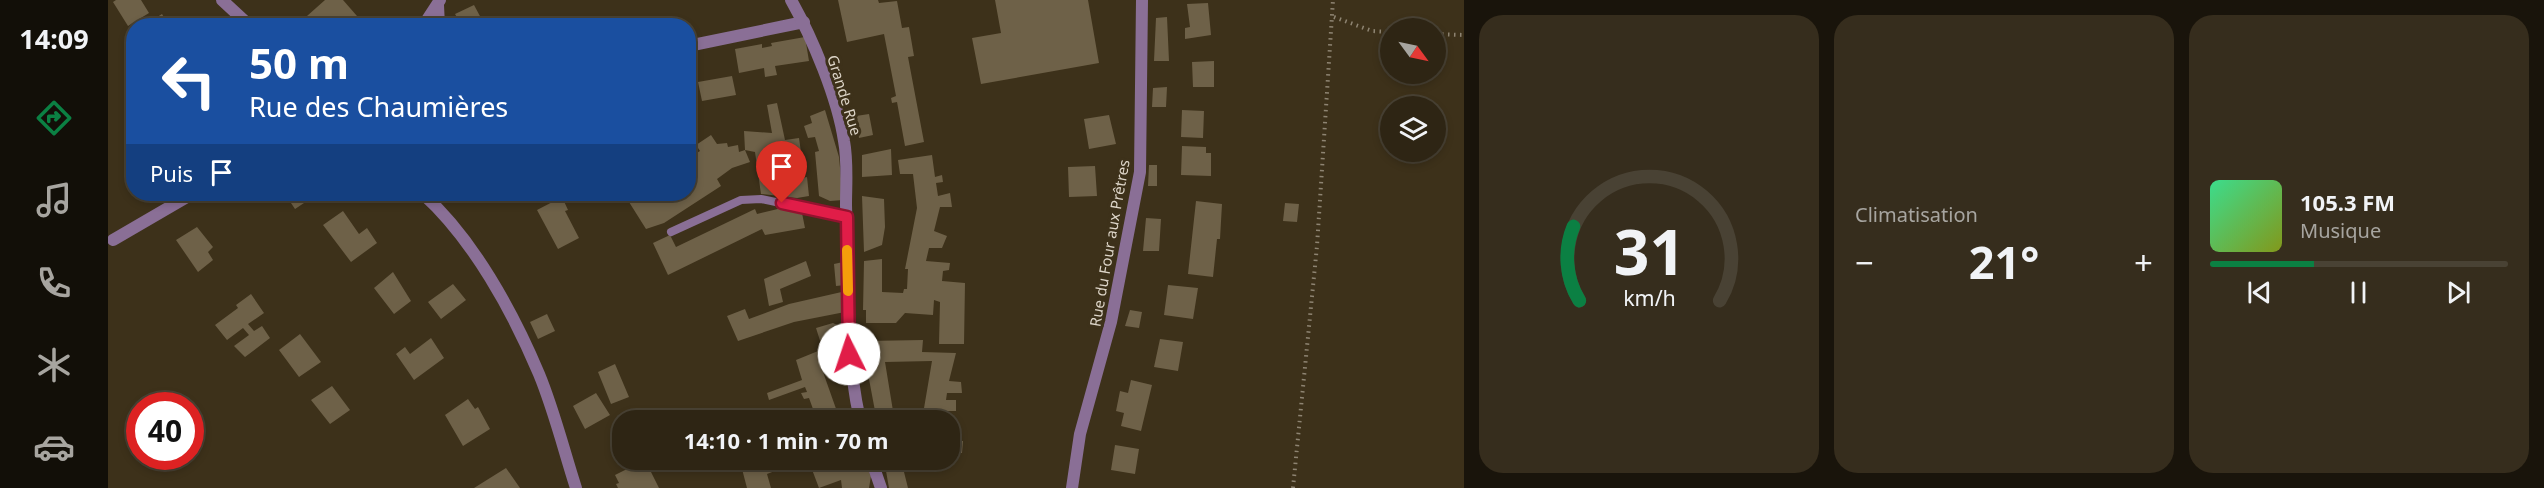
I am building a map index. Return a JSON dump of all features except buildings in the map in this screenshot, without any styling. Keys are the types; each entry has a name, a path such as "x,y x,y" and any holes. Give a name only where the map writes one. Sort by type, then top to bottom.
{"street":[{"path":"222,0 241,18"},
{"name":"Grande Rue","path":"791,0 804,22 828,84 844,142 847,217 847,337 858,410"},
{"name":"Rue du Four aux Prêtres","path":"1072,488 1080,434 1111,322 1140,172 1142,0"},
{"path":"428,18 439,2"},
{"path":"439,2 439,18"},
{"path":"696,44 804,22"},
{"path":"114,240 180,201"},
{"path":"431,201 445,213 496,289 539,375 576,488"},
{"path":"875,470 881,488"}],"lane":[{"path":"671,232 741,200 761,198 847,217"}],"path":[{"path":"1293,488 1317,246 1334,17 1333,0"},
{"path":"1334,17 1372,31 1380,31"},
{"path":"1446,34 1464,35"}],"slow traffic":[{"path":"847,250 848,291"}],"route":[{"path":"782,203 847,217 849,354"}]}
